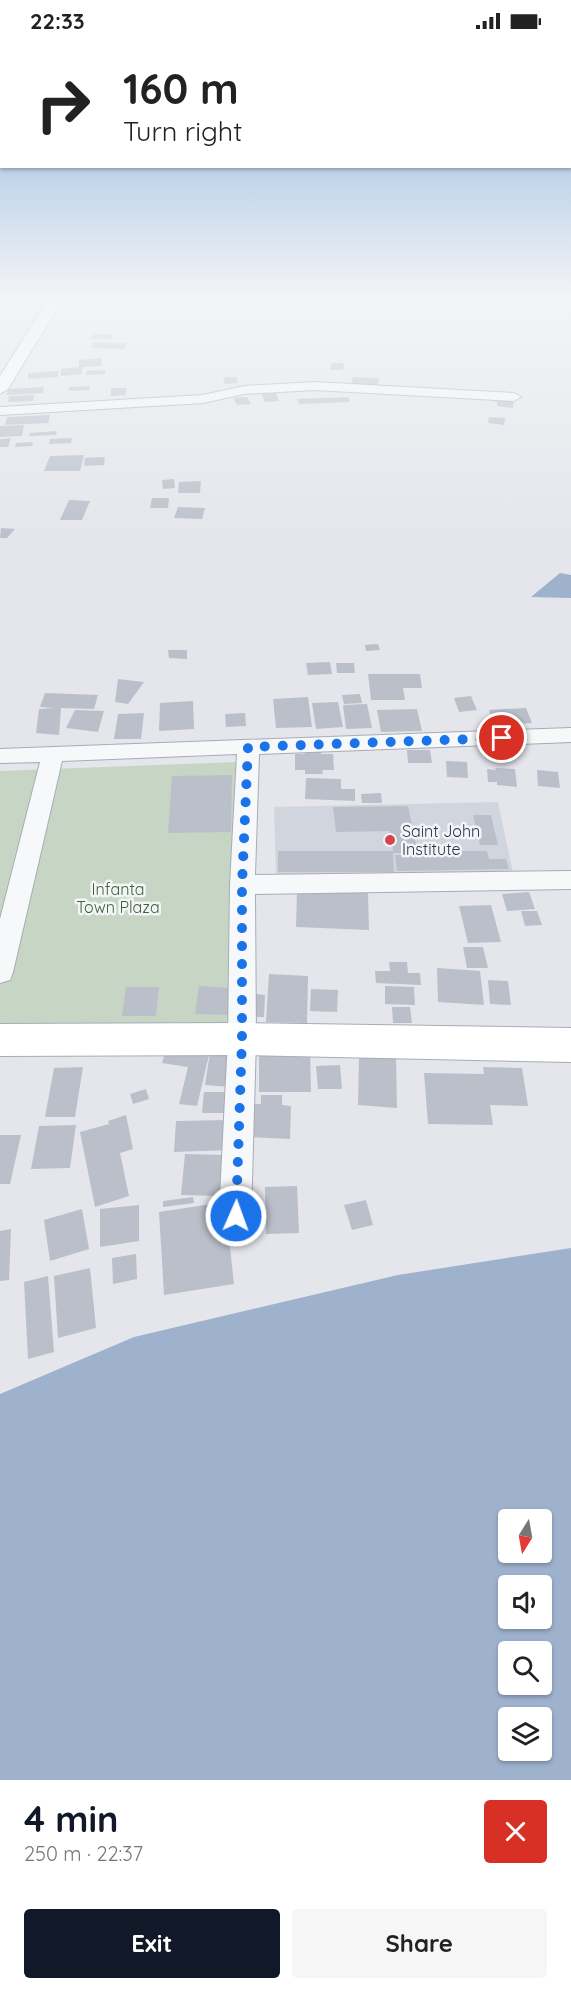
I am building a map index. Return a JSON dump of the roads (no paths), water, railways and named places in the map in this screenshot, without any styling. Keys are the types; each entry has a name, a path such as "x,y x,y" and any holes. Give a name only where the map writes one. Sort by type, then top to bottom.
{"main road":[{"path":"0,1040 242,1039 571,1045"}],"street":[{"path":"0,411 203,399 244,390 314,386 514,397"},
{"path":"0,756 571,735"},
{"path":"236,1216 242,1039 242,885 248,747"},
{"path":"0,972 10,889 53,754"},
{"path":"242,885 571,880"}],"water":[{"path":"560,573 571,575 571,598 531,597"},
{"path":"571,1248 571,1780 0,1780 0,1394 134,1337 398,1275"}],"place":[{"name":"Saint John Institute","path":"390,840"}],"park label":[{"name":"Infanta Town Plaza","path":"118,898"}]}
